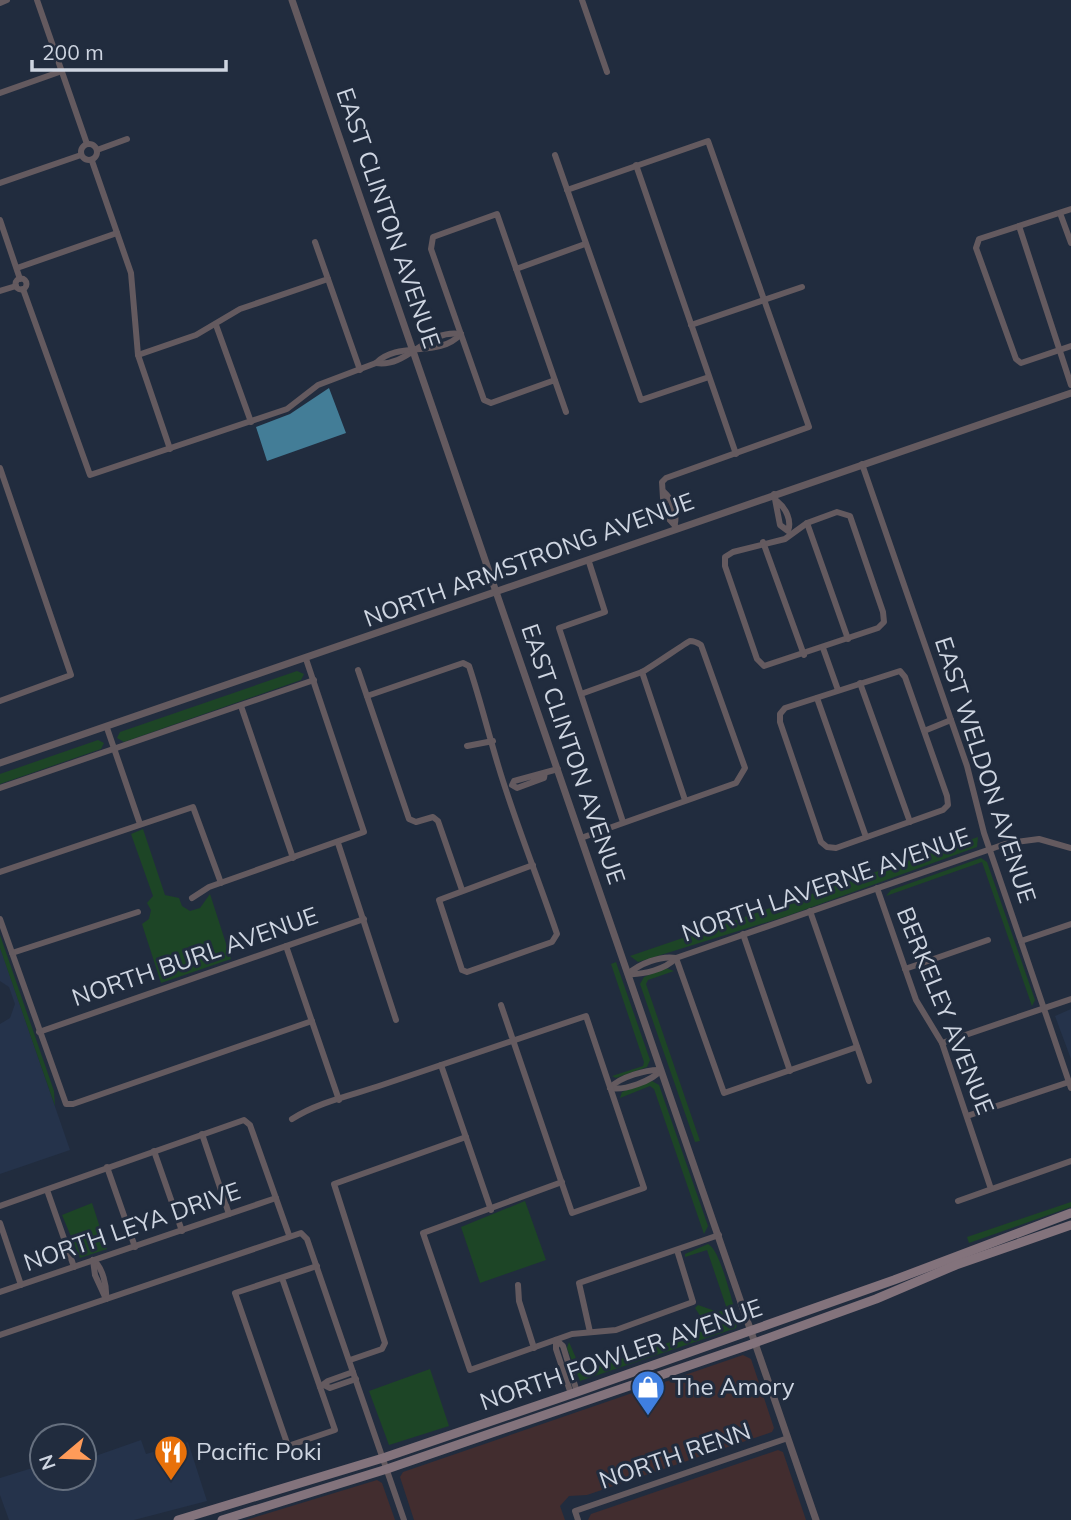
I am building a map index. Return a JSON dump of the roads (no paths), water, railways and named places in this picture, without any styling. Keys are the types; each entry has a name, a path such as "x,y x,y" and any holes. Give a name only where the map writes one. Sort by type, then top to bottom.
{"main road":[{"name":"NORTH FOWLER AVENUE","path":"178,1520 383,1458 574,1393 1071,1213"},
{"name":"NORTH FOWLER AVENUE","path":"222,1520 387,1469 755,1343 876,1299 956,1265 1071,1225"},
{"path":"524,1423 529,1415 572,1399 574,1393"},
{"path":"212,1520 275,1498 284,1489"}],"street":[{"path":"0,3 6,0"},
{"path":"37,0 87,144 97,150"},
{"name":"EAST CLINTON AVENUE","path":"292,0 817,1520"},
{"path":"582,0 607,72"},
{"path":"0,93 62,71"},
{"path":"127,139 97,150 92,161 133,284 138,355 170,449"},
{"path":"567,190 708,141 809,427 666,478 662,482 663,498 670,519 676,526"},
{"path":"81,155 81,150 87,144"},
{"path":"81,155 92,161"},
{"path":"0,183 81,155"},
{"path":"555,155 641,400 709,377"},
{"path":"636,165 736,454"},
{"path":"1071,209 979,239 975,248 1016,359 1021,363 1030,361 1071,346"},
{"path":"1060,213 1071,243"},
{"path":"555,380 486,402 431,249 430,239 496,214 516,269 555,380 566,412"},
{"path":"0,220 20,279 26,283 23,289 90,475 287,409 318,385 376,363 392,362 412,351 427,350 454,341 461,334"},
{"path":"1019,226 1071,386"},
{"path":"16,268 117,233"},
{"path":"315,242 360,370"},
{"path":"516,269 585,244"},
{"path":"16,286 20,279"},
{"path":"138,355 196,335 240,309 328,279"},
{"path":"0,291 16,286 23,289"},
{"path":"691,325 802,287"},
{"path":"216,325 251,422"},
{"name":"NORTH ARMSTRONG AVENUE","path":"0,763 589,562 676,526 776,498 862,464 1071,393"},
{"name":"EAST WELDON AVENUE","path":"862,464 951,720 989,849 1070,1085"},
{"path":"0,468 71,675 2,701 0,690"},
{"path":"776,498 784,506 789,534"},
{"path":"776,498 775,510 779,522 789,534"},
{"path":"837,512 850,516 884,622 878,628 804,655 764,666 757,659 725,566 725,558 733,552 789,534 807,523 837,512"},
{"path":"779,522 788,519"},
{"path":"807,523 848,639"},
{"path":"764,542 804,655"},
{"path":"589,562 605,612 559,628 623,822"},
{"path":"581,694 642,672 666,659 687,642 701,645 745,768 736,783 582,838"},
{"path":"823,648 838,690"},
{"path":"192,898 221,883 364,832 306,659"},
{"path":"367,696 463,663 469,666 557,934 556,939 464,971 439,900 533,865"},
{"path":"358,670 409,819 416,822 433,817 438,821 462,890"},
{"path":"900,671 905,677 948,805 943,810 836,848 827,847 821,842 780,722 780,714 785,708 838,690 900,671"},
{"path":"642,672 685,800"},
{"path":"0,788 314,680"},
{"path":"860,683 910,822"},
{"path":"817,698 866,837"},
{"path":"241,706 293,858"},
{"path":"924,731 951,720"},
{"path":"107,728 140,824"},
{"path":"467,746 494,741"},
{"path":"509,786 514,781 542,771 545,773 558,769"},
{"path":"0,872 193,807 221,883"},
{"name":"NORTH LAVERNE AVENUE","path":"628,974 635,967 668,956 676,958 989,849 1031,839 1071,848"},
{"path":"338,843 396,1020"},
{"name":"BERKELEY AVENUE","path":"877,888 920,1010 942,1043 991,1189"},
{"path":"810,911 869,1081"},
{"path":"12,953 138,912"},
{"path":"0,919 66,1104 73,1104 312,1021"},
{"name":"NORTH BURL AVENUE","path":"39,1032 364,919"},
{"path":"1021,942 1071,924"},
{"path":"743,934 790,1070"},
{"path":"905,969 988,940"},
{"path":"286,946 339,1100"},
{"path":"676,958 724,1093 857,1047"},
{"path":"942,1043 1071,999"},
{"path":"292,1119 339,1100 441,1065 513,1041 586,1016 643,1188 572,1213 562,1182 513,1041 501,1005"},
{"path":"441,1065 491,1210"},
{"path":"610,1088 618,1090 656,1077 661,1070"},
{"path":"967,1116 1070,1085"},
{"path":"0,1206 245,1121 250,1125 289,1236"},
{"path":"202,1135 229,1214"},
{"path":"350,1360 385,1346 334,1184 466,1137"},
{"path":"154,1151 182,1231"},
{"path":"958,1201 1071,1161"},
{"path":"107,1167 135,1247"},
{"path":"562,1182 424,1233 470,1370 556,1340 590,1332 617,1330 693,1302 677,1250"},
{"path":"47,1190 74,1267"},
{"name":"NORTH LEYA DRIVE","path":"0,1292 276,1198"},
{"path":"0,1223 22,1285"},
{"path":"0,1335 301,1233 307,1239 317,1266 404,1520"},
{"path":"590,1332 579,1283 719,1235"},
{"path":"93,1260 92,1266 106,1299"},
{"path":"282,1278 322,1386 335,1430 288,1446 235,1293 317,1266"},
{"path":"519,1285 519,1301 534,1348"},
{"path":"556,1340 563,1346 574,1393"},
{"path":"322,1386 355,1376"},
{"name":"NORTH RENN","path":"578,1520 575,1511 788,1437"}],"place":[{"name":"The Amory","path":"648,1417"},
{"name":"Pacific Poki","path":"171,1482"}]}
